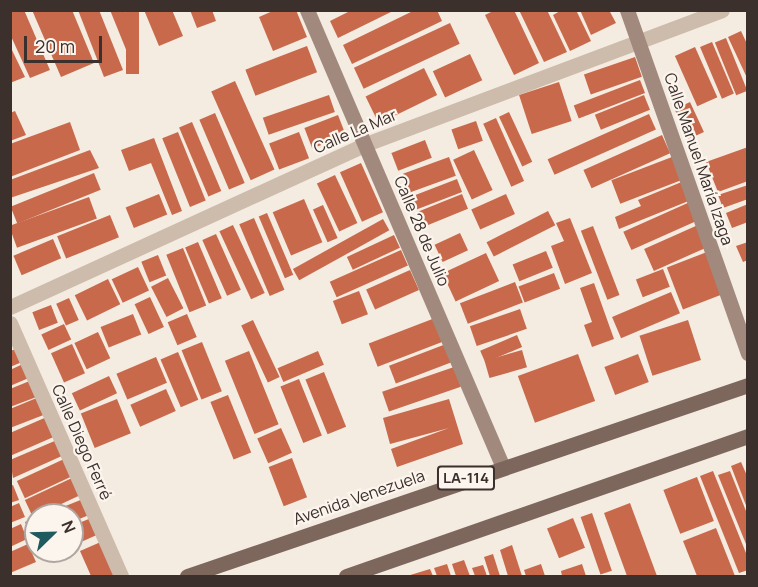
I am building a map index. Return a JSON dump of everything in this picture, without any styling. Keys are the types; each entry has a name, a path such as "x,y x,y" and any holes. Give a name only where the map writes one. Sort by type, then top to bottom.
{"main road":[{"name":"Avenida Venezuela","path":"187,576 502,466 747,385"},
{"path":"346,576 747,436"}],"street":[{"name":"Calle 28 de Julio","path":"307,10 502,466"},
{"name":"Calle Manuel María Izaga","path":"627,10 747,353"},
{"name":"Calle La Mar","path":"10,307 366,144 722,10"},
{"name":"Calle Diego Ferré","path":"10,323 122,576"}],"building":[{"path":"10,10 24,10 50,70 30,78 10,34"},
{"path":"32,10 72,10 94,63 61,77"},
{"path":"78,10 99,10 123,70 104,77"},
{"path":"110,10 125,10 139,47 127,52"},
{"path":"126,10 139,10 139,74 126,74"},
{"path":"144,10 172,10 183,36 159,46"},
{"path":"190,10 212,10 216,21 197,28"},
{"path":"275,10 296,10 307,37 273,51 259,17"},
{"path":"352,10 395,10 338,38 330,21"},
{"path":"415,10 437,10 442,21 352,64 343,45"},
{"path":"495,10 514,10 539,63 514,75 485,15"},
{"path":"519,10 547,10 567,52 544,62"},
{"path":"562,10 576,10 591,41 570,51 553,15"},
{"path":"580,10 609,10 616,23 591,35"},
{"path":"450,23 460,44 364,89 354,68"},
{"path":"741,31 748,46 748,80 728,37"},
{"path":"726,38 747,91 736,95 715,42"},
{"path":"712,42 734,94 722,99 700,47"},
{"path":"10,46 25,77 10,83"},
{"path":"307,46 317,72 255,96 245,70"},
{"path":"695,47 717,97 697,106 675,56"},
{"path":"470,54 482,80 445,98 433,71"},
{"path":"635,57 642,77 591,94 584,75"},
{"path":"424,68 437,95 379,123 366,96"},
{"path":"640,80 645,93 579,119 574,105"},
{"path":"235,81 274,170 251,180 211,92"},
{"path":"559,82 572,121 532,134 519,95"},
{"path":"329,95 335,112 269,135 263,118"},
{"path":"644,95 650,110 601,130 595,115"},
{"path":"690,102 704,132 689,139 675,109"},
{"path":"15,111 26,135 10,141 10,113"},
{"path":"509,112 532,162 522,166 499,117"},
{"path":"215,113 245,183 229,190 199,120"},
{"path":"649,114 656,130 555,175 548,159"},
{"path":"338,115 346,136 312,148 304,128"},
{"path":"496,118 524,181 511,187 483,124"},
{"path":"476,121 483,141 458,149 451,129"},
{"path":"70,122 80,150 10,177 10,144"},
{"path":"192,122 221,191 208,197 179,127"},
{"path":"178,132 206,201 190,207 162,138"},
{"path":"299,132 309,158 279,170 269,143"},
{"path":"662,135 670,153 592,188 583,170"},
{"path":"154,138 182,211 172,215 151,163 129,171 121,150"},
{"path":"425,140 432,158 398,171 391,153"},
{"path":"748,147 748,181 718,192 706,162"},
{"path":"90,150 99,168 10,198 10,180"},
{"path":"474,150 493,190 472,200 453,160"},
{"path":"449,157 456,176 410,193 403,174"},
{"path":"672,157 681,180 620,204 611,180"},
{"path":"361,163 383,212 362,222 340,172"},
{"path":"94,173 101,190 17,223 11,207"},
{"path":"335,175 357,223 339,231 317,183"},
{"path":"457,179 462,192 417,209 412,196"},
{"path":"684,181 691,200 619,229 615,217 641,206 638,200"},
{"path":"748,185 748,199 723,208 718,195"},
{"path":"159,194 167,214 134,228 126,207"},
{"path":"462,194 468,209 424,226 418,212"},
{"path":"506,194 515,214 480,230 471,209"},
{"path":"89,197 97,219 17,248 10,226"},
{"path":"304,199 322,242 291,256 273,212"},
{"path":"690,202 698,220 631,250 623,232"},
{"path":"748,204 748,222 732,228 726,213"},
{"path":"323,205 338,238 328,242 313,209"},
{"path":"548,211 555,225 494,257 487,242"},
{"path":"267,213 293,275 285,278 259,217"},
{"path":"110,215 119,237 66,259 57,236"},
{"path":"254,218 284,290 270,296 239,224"},
{"path":"570,218 592,273 565,284 551,246 564,241 556,223"},
{"path":"383,219 389,230 299,280 293,269"},
{"path":"233,225 265,293 251,299 219,231"},
{"path":"698,225 708,247 654,271 644,249"},
{"path":"593,226 620,295 607,300 581,231"},
{"path":"460,233 468,250 443,262 435,245"},
{"path":"216,234 241,290 227,296 202,240"},
{"path":"394,235 400,248 353,270 347,257"},
{"path":"53,239 61,258 22,275 13,256"},
{"path":"198,242 222,298 209,304 185,247"},
{"path":"748,242 748,260 743,262 736,246"},
{"path":"183,248 206,305 190,312 166,255"},
{"path":"401,250 408,266 337,297 330,282"},
{"path":"546,251 553,268 519,281 513,264"},
{"path":"707,252 723,294 683,309 667,267"},
{"path":"486,253 499,281 456,301 442,273"},
{"path":"158,255 166,275 150,282 141,262"},
{"path":"138,267 149,291 123,303 112,279"},
{"path":"663,269 670,287 643,297 636,279"},
{"path":"410,270 419,290 375,310 366,290"},
{"path":"554,273 560,289 525,302 519,287"},
{"path":"168,278 183,308 167,317 151,287"},
{"path":"108,279 120,304 87,320 75,295"},
{"path":"515,282 523,303 468,324 460,303"},
{"path":"594,283 614,339 592,347 584,325 592,322 580,288"},
{"path":"359,291 368,314 342,324 333,301"},
{"path":"671,292 680,313 621,338 612,317"},
{"path":"150,297 164,327 149,334 135,304"},
{"path":"69,298 79,320 66,326 56,304"},
{"path":"51,305 58,323 39,330 32,312"},
{"path":"520,309 527,329 477,346 470,326"},
{"path":"133,314 141,334 109,348 101,327"},
{"path":"187,314 197,337 177,345 168,322"},
{"path":"435,318 444,341 378,367 369,343"},
{"path":"253,320 280,377 268,383 241,325"},
{"path":"688,320 701,360 652,376 639,336"},
{"path":"64,324 71,339 49,350 41,335"},
{"path":"98,332 110,358 87,369 74,343"},
{"path":"517,335 522,347 485,363 480,351"},
{"path":"202,342 222,391 201,399 182,350"},
{"path":"72,344 85,373 64,383 51,353"},
{"path":"446,344 453,362 396,384 389,366"},
{"path":"16,349 22,362 10,367 10,351"},
{"path":"522,350 527,367 489,378 485,361"},
{"path":"249,351 279,424 254,434 225,361"},
{"path":"318,351 324,365 283,382 277,368"},
{"path":"178,352 198,400 181,407 161,359"},
{"path":"578,354 595,401 535,423 518,376"},
{"path":"638,354 649,382 615,395 604,367"},
{"path":"156,357 167,383 127,400 116,374"},
{"path":"25,363 31,377 10,386 10,370"},
{"path":"454,367 461,387 389,412 382,392"},
{"path":"324,372 346,427 328,434 305,379"},
{"path":"109,376 117,393 80,411 72,393"},
{"path":"299,379 322,436 303,443 280,386"},
{"path":"32,380 39,396 10,407 10,389"},
{"path":"166,389 176,411 140,427 130,405"},
{"path":"228,395 251,452 234,460 210,402"},
{"path":"39,397 46,414 10,428 10,409"},
{"path":"117,399 131,433 95,448 81,414"},
{"path":"449,399 463,444 397,467 391,449 449,428 390,444 383,418"},
{"path":"49,416 58,435 10,456 10,433"},
{"path":"281,428 292,453 268,463 257,439"},
{"path":"57,440 64,455 13,478 10,460"},
{"path":"292,458 307,497 284,506 269,467"},
{"path":"64,459 72,476 25,498 17,481"},
{"path":"741,462 748,478 747,508 731,466"},
{"path":"713,471 748,558 748,570 739,573 700,476"},
{"path":"730,471 748,516 748,549 718,475"},
{"path":"697,477 714,521 680,534 663,490"},
{"path":"72,478 80,495 63,503 26,503 25,500"},
{"path":"13,485 19,500 10,503 10,486"},
{"path":"83,499 89,515 84,517 84,503 73,503"},
{"path":"19,503 24,517 10,523 10,507"},
{"path":"630,503 657,576 627,576 604,513"},
{"path":"592,513 612,571 601,575 581,517"},
{"path":"91,518 99,534 84,541 84,521"},
{"path":"573,518 585,548 559,558 547,528"},
{"path":"21,524 24,540 10,547 10,529"},
{"path":"716,528 735,576 697,576 683,541"},
{"path":"103,541 118,576 91,576 84,560 84,549"},
{"path":"512,545 522,576 508,576 500,550"},
{"path":"24,546 24,563 34,563 10,573 10,552"},
{"path":"493,554 500,576 490,576 484,557"},
{"path":"464,560 470,576 456,576 452,564"},
{"path":"447,564 451,576 437,576 434,568"},
{"path":"541,564 545,576 526,576 524,570"},
{"path":"582,564 586,576 562,576 561,571"},
{"path":"483,565 487,576 475,576 472,568"},
{"path":"430,569 433,576 407,576"}]}
